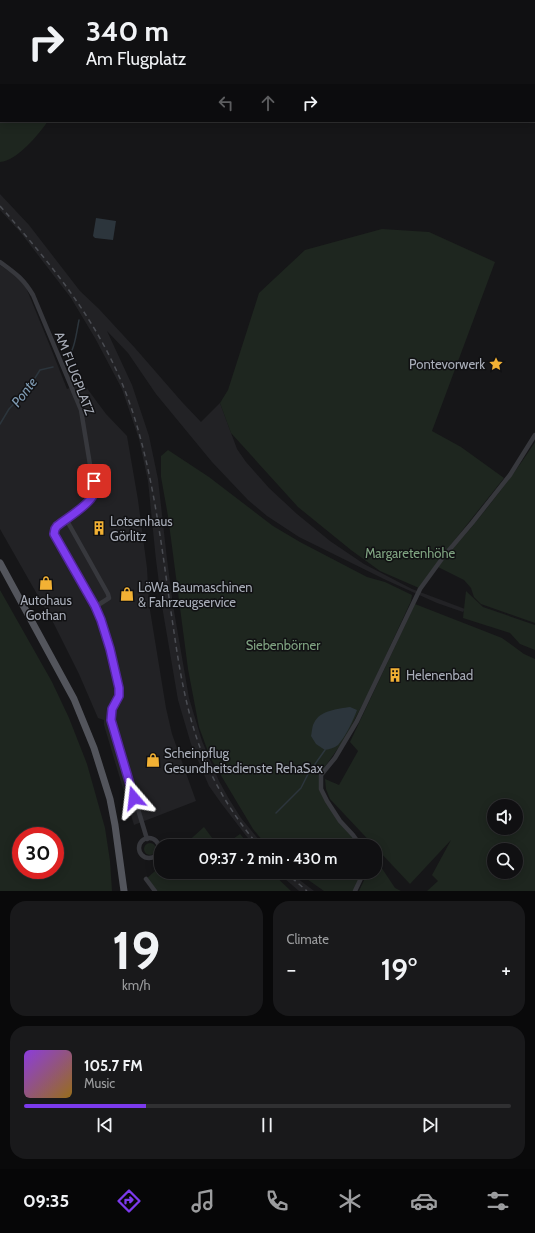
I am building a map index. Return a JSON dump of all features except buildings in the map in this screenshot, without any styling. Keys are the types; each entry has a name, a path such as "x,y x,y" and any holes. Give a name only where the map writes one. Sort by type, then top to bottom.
{"main road":[{"path":"0,564 74,699 94,748 110,799 116,825 124,891"}],"street":[{"name":"AM FLUGPLATZ","path":"0,262 20,277 33,295 81,410 94,489 92,497 85,505 55,529 54,534 95,606 108,642 119,688 119,696 112,709 111,720 147,839"},
{"path":"356,839 340,821 327,801 321,789 321,775 335,758 357,721 420,589 444,556 510,475 535,435"},
{"path":"66,519 108,594 109,598 95,606"},
{"name":"AM FLUGPLATZ","path":"147,839 152,839 159,845 158,854 153,858 146,858 140,852 142,842 147,839"},
{"path":"146,879 155,891"},
{"path":"355,891 361,879"}],"shaded area":[{"path":"0,194 29,225 80,291 99,309 201,422 220,403 237,449 246,462 269,488 297,514 330,541 364,564 412,589 465,609 463,612 437,603 386,580 299,537 267,516 248,500 212,462 156,394 128,353 107,331 132,385 149,436 158,479 173,605 189,698 202,741 219,781 241,818 258,839 249,839 221,803 209,786 191,744 178,700 162,606 148,481 139,439 122,389 95,338 71,298 21,233 0,210"},
{"path":"96,218 116,221 113,240 95,238 93,236"},
{"path":"0,265 16,276 25,285 67,389 83,383 106,414 127,436 138,500 147,568 149,604 166,708 172,734 196,801 134,825 104,725 104,720 98,718 79,674 54,624 0,529"},
{"path":"350,707 357,710 349,728 338,745 325,750 316,744 311,736 314,723 320,715 330,711"},
{"path":"285,879 298,879 314,891 299,891"}],"green space":[{"path":"0,122 47,122 39,133 20,152 7,160 0,162"},
{"name":"Margaretenhöhe","path":"382,229 429,232 495,262 432,431 461,447 504,478 442,556 419,588 380,571 351,550 298,507 231,433 220,403 228,390 259,293 305,250"},
{"path":"535,442 535,623 481,604 474,597 471,588 464,580 438,567 520,465"},
{"name":"Siebenbörner","path":"168,450 209,477 273,526 367,577 385,582 412,595 411,601 369,692 344,740 319,775 320,791 355,839 261,839 253,829 210,757 199,727 188,669 168,516 161,477 161,456"},
{"path":"0,590 52,682 69,718 87,764 105,828 110,861 112,891 0,891"},
{"path":"466,591 483,607 535,625 535,650 520,644 510,633 463,618"},
{"name":"Helenenbad","path":"415,604 502,638 524,654 535,659 535,891 427,891 438,881 432,875 451,840 410,884 382,854 382,839 368,839 330,799 326,789 325,779 339,785 358,751 350,742"},
{"path":"204,827 213,839 191,839"},
{"path":"240,834 244,839 233,839"},
{"path":"148,843 152,843 154,845 154,853 152,855 148,855 144,851 144,847"},
{"path":"382,868 395,888 401,891 359,891 365,879 382,879"},
{"path":"154,872 154,879 278,879 291,891 157,891 147,878"},
{"path":"307,879 360,879 354,891 324,891"}],"waterway":[{"name":"Ponte","path":"65,363 73,348 79,320"},
{"name":"Ponte","path":"0,424 9,409 28,389 40,370 53,367"},
{"name":"Siebenbörner","path":"276,813 301,788 308,774 325,750"}],"railway":[{"path":"0,206 41,254 78,304 95,329 110,356 123,385 142,442 148,469 158,523 180,671 192,723 201,751 214,780 230,808 253,839"},
{"path":"293,879 307,891"}],"place":[{"name":"Pontevorwerk","path":"496,364"},
{"name":"Lotsenhaus Görlitz","path":"99,528"},
{"name":"Autohaus Gothan","path":"46,583"},
{"name":"LöWa Baumaschinen & Fahrzeugservice","path":"127,594"},
{"name":"Helenenbad","path":"395,675"},
{"name":"Scheinpflug Gesundheitsdienste RehaSax","path":"153,760"}],"route":[{"path":"94,481 92,497 85,505 57,526 54,534 95,606 110,649 119,688 119,696 112,709 111,720 134,798"}]}
